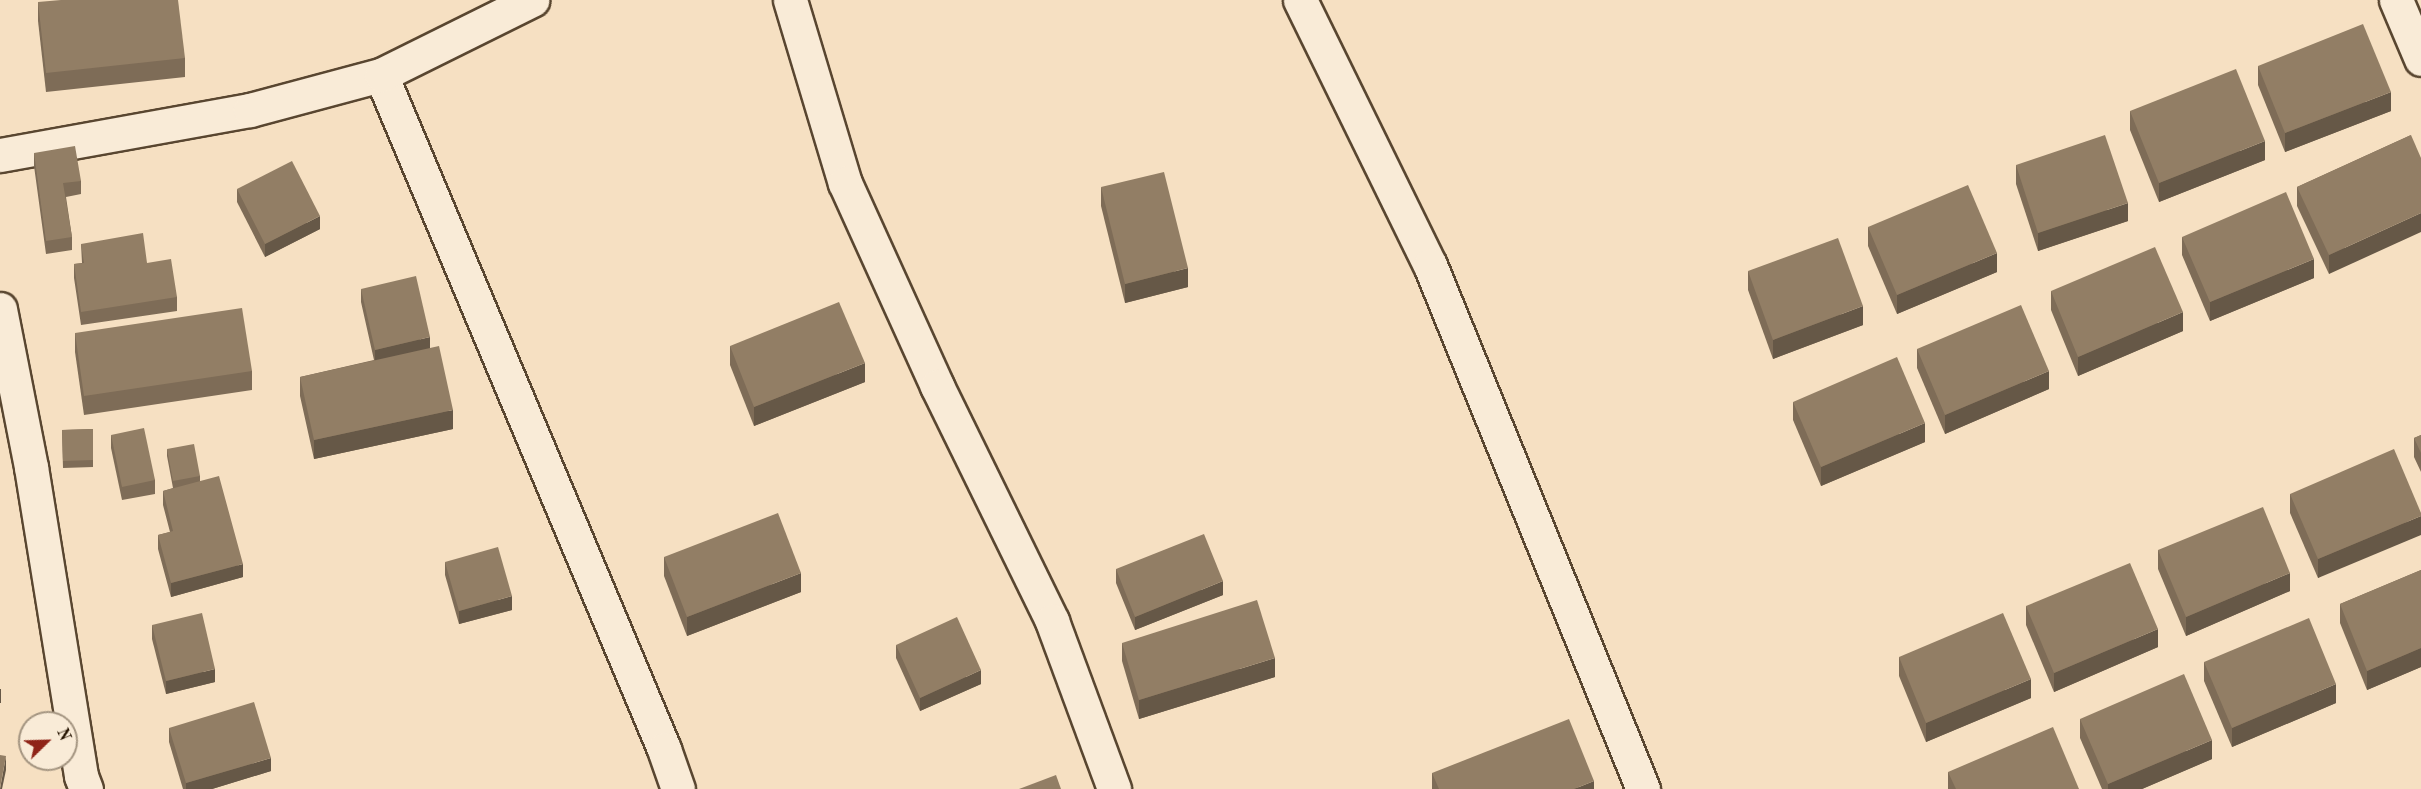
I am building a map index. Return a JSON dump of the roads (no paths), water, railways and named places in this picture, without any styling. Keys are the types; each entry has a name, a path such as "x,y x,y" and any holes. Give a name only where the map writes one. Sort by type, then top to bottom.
{"street":[{"path":"0,155 250,110 381,75 532,0"},
{"path":"790,0 844,183 938,386 1052,621 1114,789"},
{"path":"1300,0 1430,265 1643,789"},
{"path":"2396,0 2421,59"},
{"path":"381,75 641,694 678,789"},
{"path":"0,309 31,466 81,776 86,789"}]}
